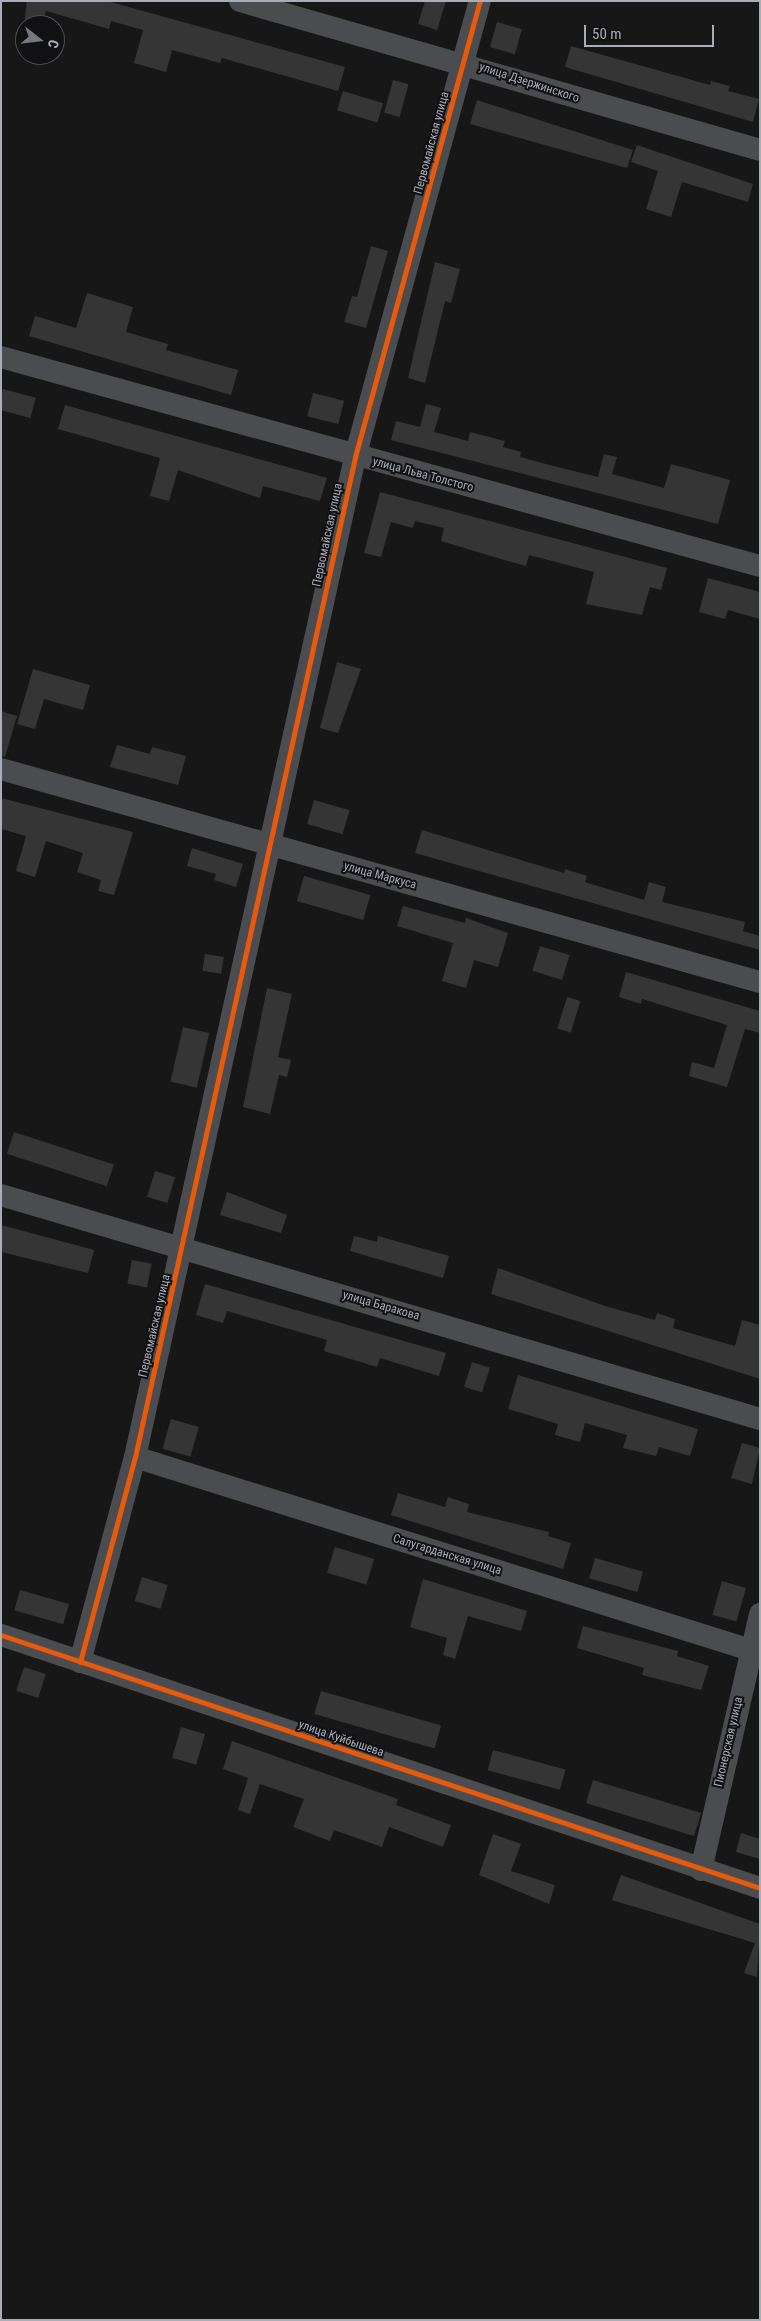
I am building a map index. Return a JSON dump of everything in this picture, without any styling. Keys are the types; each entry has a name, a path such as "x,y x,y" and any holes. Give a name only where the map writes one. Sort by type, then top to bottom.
{"street":[{"name":"улица Дзержинского","path":"240,1 464,62 606,109 760,150"},
{"name":"Первомайская улица","path":"80,1662 135,1457 273,847 355,457 480,1"},
{"name":"улица Льва Толстого","path":"1,357 355,457 760,566"},
{"name":"улица Маркуса","path":"1,769 273,847 760,982"},
{"name":"улица Баракова","path":"1,1195 760,1418"},
{"name":"Салугарданская улица","path":"135,1457 755,1652"},
{"name":"Пионерская улица","path":"701,1870 755,1652 760,1614"},
{"name":"улица Куйбышева","path":"1,1635 701,1870 760,1888"}],"building":[{"path":"27,1 107,1 345,67 338,91 222,58 220,63 172,50 166,72 134,63 143,30 111,21 109,29 46,11 45,15 25,15"},
{"path":"425,1 446,1 437,30 418,24"},
{"path":"497,22 522,29 515,54 490,47"},
{"path":"571,46 710,85 711,81 730,86 728,91 759,99 753,122 565,67"},
{"path":"393,80 408,84 400,117 384,113"},
{"path":"343,91 383,103 377,122 337,110"},
{"path":"477,100 633,150 627,168 470,124"},
{"path":"637,145 753,184 748,202 682,182 671,217 646,209 658,171 631,162"},
{"path":"371,246 388,251 366,328 344,322 352,296 357,297"},
{"path":"435,262 460,269 451,303 445,301 425,383 408,378"},
{"path":"87,293 133,307 126,332 168,344 166,350 238,370 231,395 29,336 35,316 76,328"},
{"path":"3,389 36,398 30,418 1,410"},
{"path":"313,393 344,401 338,424 307,416"},
{"path":"426,404 441,408 434,432 468,441 470,432 505,441 503,447 521,452 520,457 557,467 598,477 604,454 617,457 612,474 664,488 671,464 730,480 718,524 391,440 396,421 420,427"},
{"path":"65,405 327,478 320,501 263,486 260,498 178,470 169,501 150,496 160,458 58,429"},
{"path":"380,492 667,568 661,590 650,587 642,615 586,604 594,572 529,555 526,566 501,559 441,541 444,528 415,521 413,528 391,522 381,557 364,553"},
{"path":"708,578 760,592 760,619 728,610 725,619 699,612"},
{"path":"337,662 361,669 338,733 320,728"},
{"path":"33,669 90,685 83,710 44,699 35,729 17,724"},
{"path":"1,711 17,716 5,757 1,756"},
{"path":"117,745 150,754 152,747 186,756 178,785 110,767"},
{"path":"1,798 133,832 114,895 98,891 101,880 77,872 83,853 46,841 35,877 16,871 26,836 1,829"},
{"path":"314,800 350,810 343,834 307,824"},
{"path":"422,830 564,873 565,869 587,876 585,882 644,900 649,882 666,887 662,902 745,922 743,931 760,936 760,950 415,853"},
{"path":"192,848 243,864 236,887 214,880 216,874 187,866"},
{"path":"304,876 370,895 363,920 297,901"},
{"path":"403,906 465,923 466,918 508,933 498,967 474,960 466,988 442,981 453,943 397,926"},
{"path":"540,946 570,955 562,980 532,971"},
{"path":"205,954 224,957 221,974 202,971"},
{"path":"626,972 760,1011 760,1033 745,1029 727,1087 689,1076 692,1062 714,1068 727,1025 642,999 641,1004 619,997"},
{"path":"267,988 292,994 278,1057 291,1060 287,1077 279,1075 270,1114 243,1107"},
{"path":"567,997 580,1001 571,1033 557,1029"},
{"path":"183,1027 209,1033 197,1088 170,1082"},
{"path":"14,1132 114,1164 107,1186 7,1154"},
{"path":"155,1171 175,1177 167,1203 147,1197"},
{"path":"227,1192 287,1215 281,1233 220,1215"},
{"path":"1,1225 94,1250 88,1273 1,1252"},
{"path":"354,1236 377,1242 378,1236 449,1256 443,1278 350,1251"},
{"path":"132,1260 152,1264 147,1287 127,1284"},
{"path":"498,1268 605,1306 655,1320 657,1313 675,1319 673,1328 735,1346 742,1320 760,1325 760,1379 491,1294"},
{"path":"205,1284 446,1353 439,1376 380,1358 377,1367 324,1351 327,1340 227,1311 223,1323 196,1315"},
{"path":"472,1362 490,1368 482,1393 464,1387"},
{"path":"518,1375 698,1429 690,1456 659,1447 656,1456 623,1448 627,1435 585,1423 580,1442 555,1435 558,1424 508,1409"},
{"path":"171,1419 199,1427 190,1457 162,1449"},
{"path":"742,1443 760,1448 752,1484 731,1478"},
{"path":"398,1493 445,1507 448,1497 469,1504 467,1512 549,1532 548,1536 571,1543 563,1569 391,1515"},
{"path":"335,1547 374,1559 366,1585 327,1573"},
{"path":"595,1558 643,1572 637,1592 589,1578"},
{"path":"142,1577 168,1585 161,1609 135,1601"},
{"path":"423,1579 527,1611 521,1631 468,1616 455,1659 443,1655 447,1638 410,1627"},
{"path":"722,1581 746,1588 736,1622 712,1615"},
{"path":"20,1590 69,1604 63,1624 14,1610"},
{"path":"583,1626 678,1651 677,1656 709,1666 701,1690 642,1675 644,1668 577,1648"},
{"path":"24,1667 46,1674 38,1698 16,1691"},
{"path":"321,1691 441,1725 435,1749 314,1714"},
{"path":"181,1727 205,1734 196,1765 172,1758"},
{"path":"232,1741 398,1799 396,1805 451,1825 443,1847 389,1827 382,1847 334,1830 330,1841 293,1827 304,1799 260,1784 250,1814 238,1810 248,1778 223,1769"},
{"path":"493,1750 565,1769 560,1790 488,1770"},
{"path":"593,1780 701,1813 694,1836 586,1803"},
{"path":"741,1833 760,1839 760,1859 736,1852"},
{"path":"493,1834 521,1844 511,1871 555,1885 549,1904 479,1875"},
{"path":"621,1875 760,1924 757,1977 744,1973 755,1943 612,1900"}],"cycle path":[{"path":"80,1662 135,1457 355,457 480,1"},
{"path":"1,1635 760,1888"}]}
